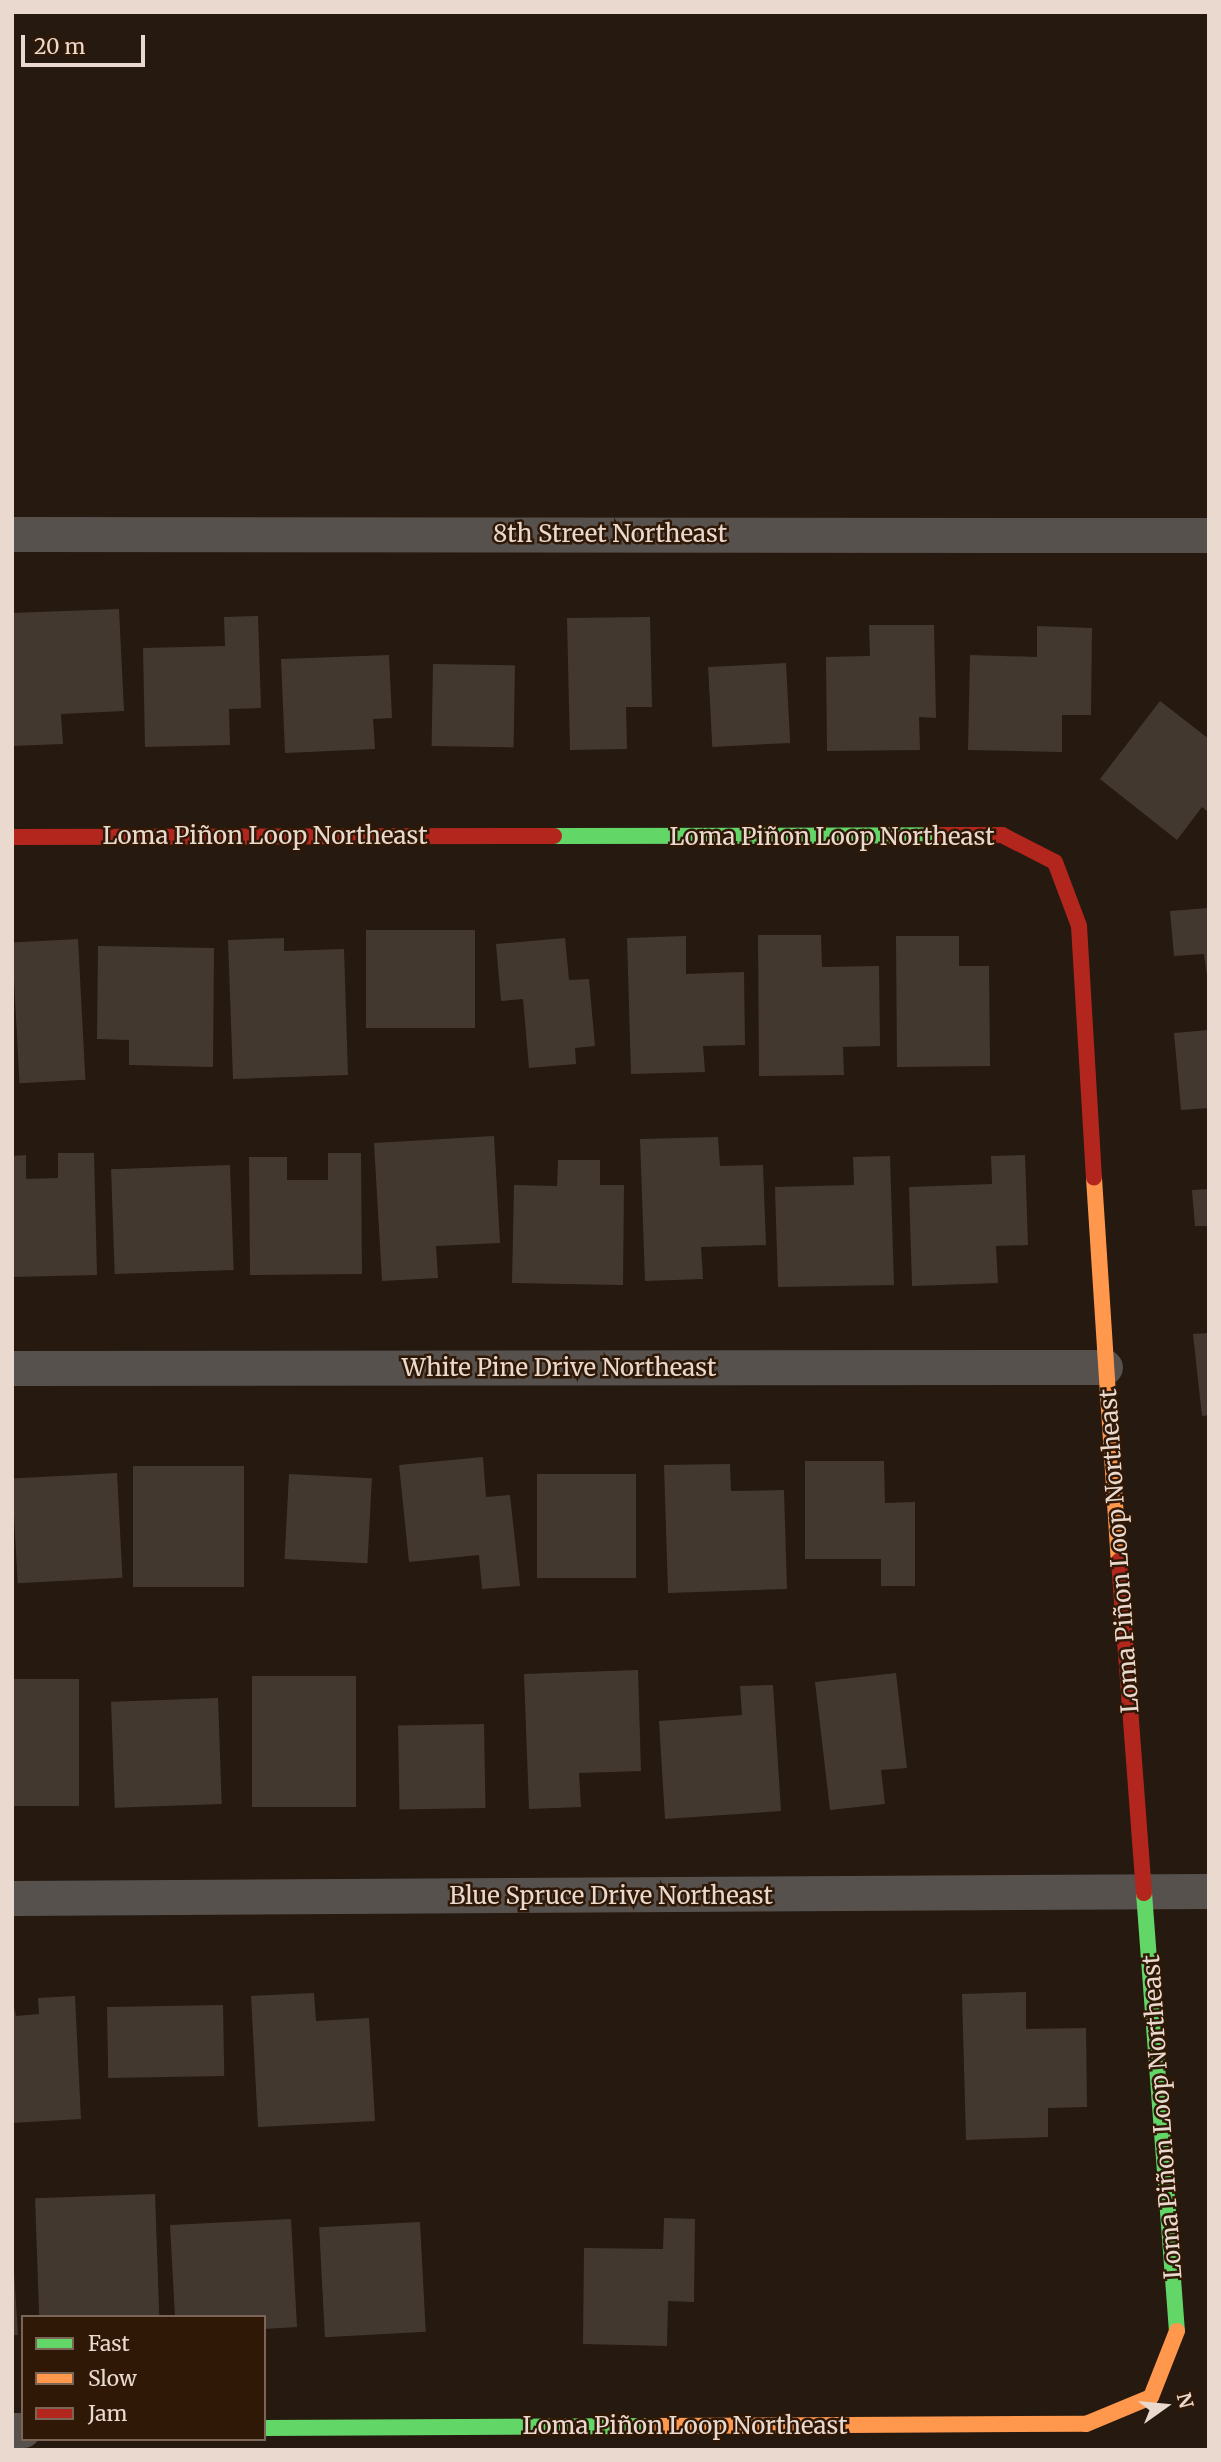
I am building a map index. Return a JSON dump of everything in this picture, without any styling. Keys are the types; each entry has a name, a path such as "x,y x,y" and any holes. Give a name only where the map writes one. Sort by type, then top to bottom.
{"street":[{"name":"8th Street Northeast","path":"12,534 1209,535"},
{"name":"Loma Piñon Loop Northeast","path":"12,837 1002,835 1055,862 1079,926 1105,1367 1177,2331 1151,2397 1086,2424 266,2428"},
{"name":"White Pine Drive Northeast","path":"12,1368 1105,1367"},
{"name":"Blue Spruce Drive Northeast","path":"12,1898 1146,1895 1209,1891"}],"building":[{"path":"119,609 124,711 61,714 63,744 12,746 12,613"},
{"path":"258,616 261,708 229,709 230,745 145,747 143,648 225,646 224,617"},
{"path":"650,617 652,707 626,707 627,749 570,750 567,618"},
{"path":"869,625 934,625 936,718 919,717 920,750 827,751 826,657 870,656"},
{"path":"1037,626 1092,628 1091,715 1062,715 1062,752 968,750 970,655 1037,657"},
{"path":"389,655 392,718 373,719 375,749 285,753 281,659"},
{"path":"786,663 790,743 712,747 708,667"},
{"path":"433,664 515,665 514,747 432,746"},
{"path":"1160,701 1209,739 1209,813 1202,807 1177,840 1100,779"},
{"path":"1209,908 1207,976 1204,954 1174,956 1170,911"},
{"path":"366,930 475,930 475,1028 366,1028"},
{"path":"758,935 821,935 822,967 879,966 880,1046 843,1047 844,1075 759,1076"},
{"path":"686,936 686,974 744,972 745,1045 703,1046 705,1072 631,1074 627,938"},
{"path":"896,936 959,936 959,966 989,966 990,1066 897,1067"},
{"path":"284,938 284,951 344,949 348,1075 233,1079 228,940"},
{"path":"565,938 569,980 589,979 595,1046 575,1048 576,1064 529,1068 523,999 501,1001 496,944"},
{"path":"78,939 85,1080 19,1083 12,942"},
{"path":"98,946 214,948 213,1067 129,1065 129,1040 97,1039"},
{"path":"1209,1030 1209,1108 1181,1110 1174,1033"},
{"path":"494,1136 500,1243 436,1246 438,1278 382,1281 374,1143"},
{"path":"718,1137 720,1166 763,1165 766,1245 701,1247 703,1279 645,1281 640,1139"},
{"path":"58,1153 94,1153 97,1275 12,1277 12,1156 26,1155 26,1179 58,1178"},
{"path":"328,1153 361,1153 362,1274 250,1275 249,1157 287,1157 287,1180 328,1180"},
{"path":"1025,1155 1028,1245 996,1246 998,1283 912,1286 909,1187 992,1184 991,1156"},
{"path":"890,1156 894,1285 778,1287 775,1187 854,1185 853,1157"},
{"path":"558,1160 600,1160 600,1185 624,1185 623,1285 512,1283 514,1185 557,1186"},
{"path":"230,1165 234,1270 115,1274 111,1169"},
{"path":"1209,1189 1209,1226 1195,1226 1192,1190"},
{"path":"1209,1333 1209,1415 1202,1416 1193,1334"},
{"path":"483,1457 486,1497 510,1495 520,1586 482,1589 479,1555 409,1562 399,1465"},
{"path":"805,1461 884,1461 885,1503 915,1502 915,1586 881,1586 881,1559 805,1559"},
{"path":"730,1464 731,1491 784,1490 787,1589 668,1593 664,1465"},
{"path":"133,1466 244,1466 244,1587 133,1587"},
{"path":"117,1473 122,1578 18,1583 12,1478"},
{"path":"289,1474 372,1478 367,1563 285,1559"},
{"path":"537,1474 636,1474 636,1578 537,1578"},
{"path":"638,1670 641,1771 579,1773 581,1807 529,1809 524,1674"},
{"path":"896,1673 907,1768 881,1770 885,1804 830,1810 815,1682"},
{"path":"252,1676 356,1676 356,1807 252,1807"},
{"path":"12,1679 79,1679 79,1806 12,1806"},
{"path":"773,1685 781,1811 665,1819 659,1721 742,1715 740,1686"},
{"path":"218,1698 222,1804 115,1808 111,1702"},
{"path":"484,1724 485,1808 399,1809 398,1726"},
{"path":"1026,1992 1026,2029 1086,2028 1087,2107 1048,2108 1048,2137 966,2140 962,1994"},
{"path":"314,1993 316,2021 369,2018 375,2121 258,2127 251,1996"},
{"path":"75,1996 81,2119 12,2123 12,1998 16,2016 39,2014 38,1998"},
{"path":"223,2005 224,2076 108,2078 107,2007"},
{"path":"155,2194 159,2315 39,2315 35,2198"},
{"path":"664,2218 695,2219 694,2302 668,2301 667,2346 583,2344 584,2248 663,2249"},
{"path":"291,2219 297,2327 266,2329 266,2315 175,2315 170,2225"},
{"path":"420,2222 426,2332 325,2337 319,2227"},
{"path":"12,2239 18,2335 12,2335"}],"traffic: fast":[{"path":"554,836 941,835"},
{"path":"1144,1893 1177,2331"},
{"path":"266,2428 649,2426"}],"traffic: slow":[{"path":"1094,1178 1119,1561"},
{"path":"649,2426 1086,2424 1151,2397 1177,2331"}],"traffic: jam":[{"path":"941,835 1002,835 1055,862 1079,926 1094,1178"},
{"path":"12,837 554,836"},
{"path":"1119,1561 1144,1893"}]}
